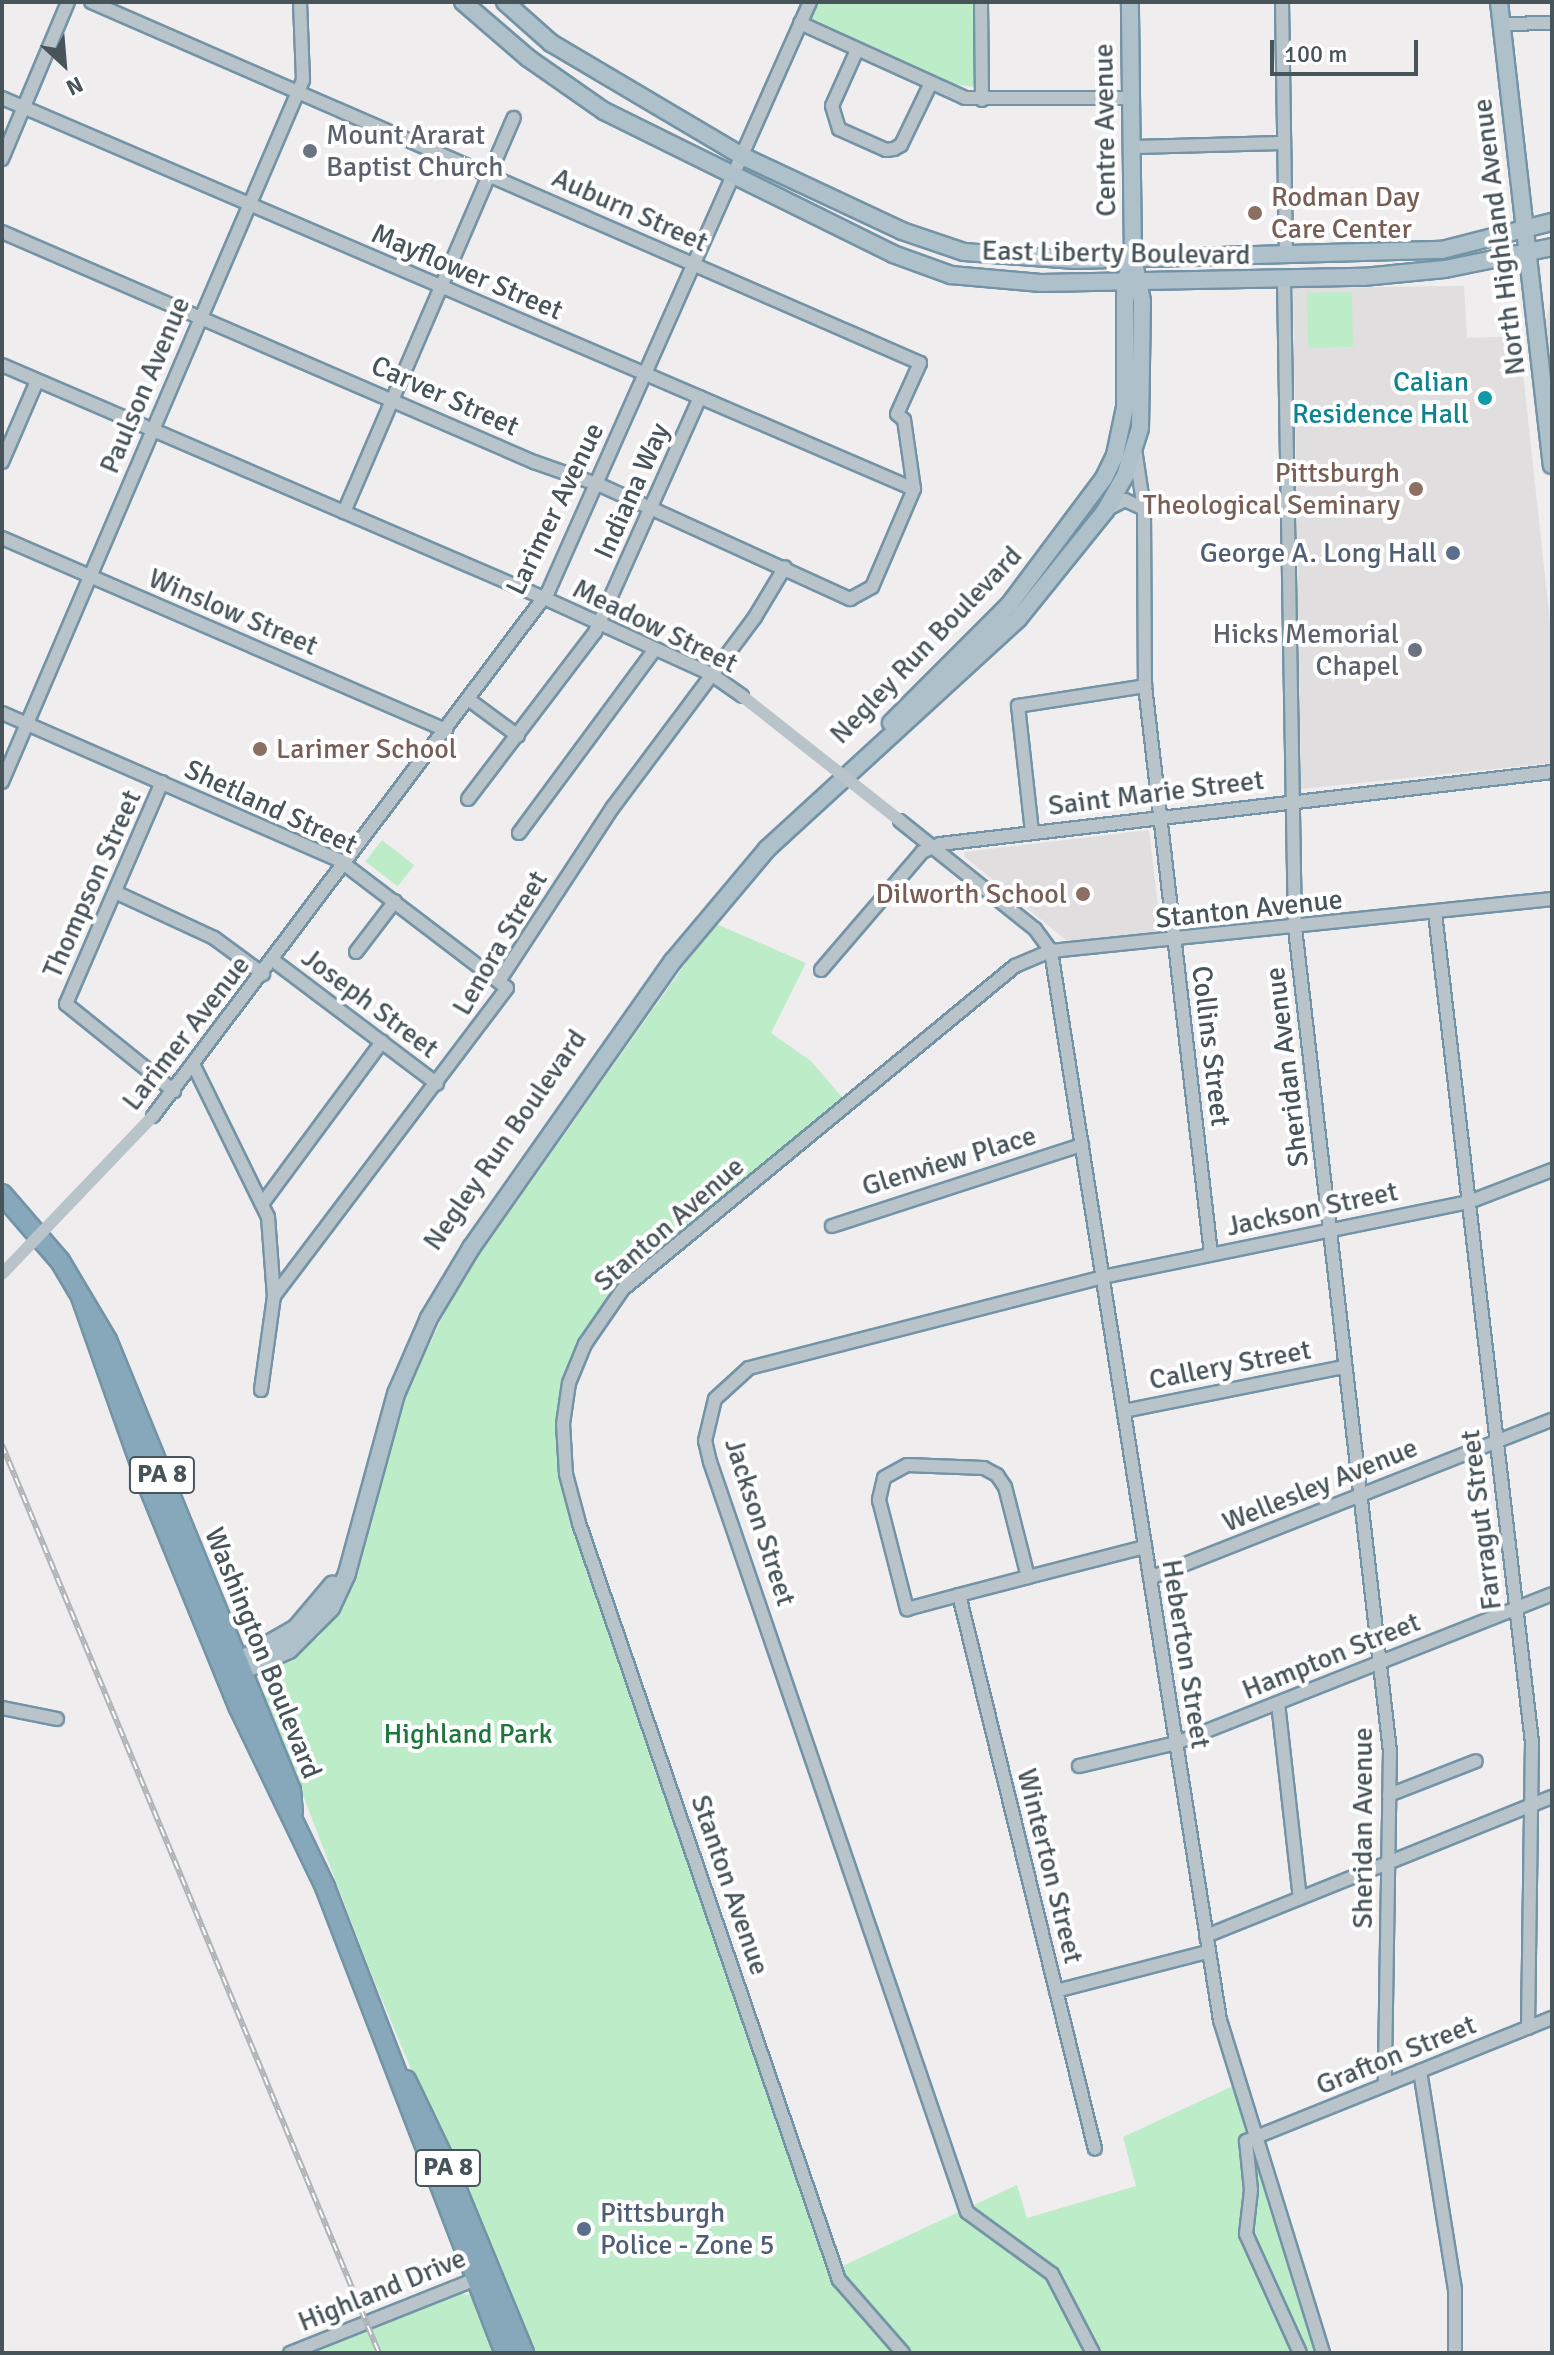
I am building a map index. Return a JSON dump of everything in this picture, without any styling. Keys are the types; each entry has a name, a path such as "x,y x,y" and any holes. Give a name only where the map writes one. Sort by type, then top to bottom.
{"highway":[{"name":"Washington Boulevard","path":"2,1194 48,1244 81,1297 145,1478 291,1790 293,1812 398,2067 407,2108 483,2276 524,2353"},
{"name":"Washington Boulevard","path":"483,2276 505,2353"}],"main road":[{"name":"East Liberty Boulevard","path":"463,2 528,58 604,111 893,254 951,275 1008,282 1284,281 1421,273 1552,247"},
{"name":"East Liberty Boulevard","path":"505,2 562,50 742,156 902,231 984,255 1133,258 1442,250 1525,232 1552,222"},
{"name":"Centre Avenue","path":"1130,2 1133,258"},
{"name":"North Highland Avenue","path":"1499,2 1552,465"},
{"name":"Negley Run Boulevard","path":"234,1666 289,1633 327,1594 380,1413 421,1313 463,1242 666,955 760,843 883,731 1009,605 1104,478 1115,455 1125,407 1133,258"},
{"name":"Negley Run Boulevard","path":"234,1666 297,1644 331,1608 347,1573 396,1394 439,1300 673,961 782,835 991,648 1105,511 1135,449 1141,402 1133,282"}],"street":[{"path":"2,159 68,2"},
{"name":"Auburn Street","path":"91,2 920,363 897,414 904,420 914,489"},
{"name":"Paulson Avenue","path":"2,782 303,80 300,2"},
{"name":"Larimer Avenue","path":"2,1274 174,1091 544,598 810,2"},
{"path":"981,2 982,100"},
{"path":"1282,2 1286,255"},
{"path":"800,23 930,85 982,100 1131,98"},
{"path":"1501,24 1552,23"},
{"path":"857,50 832,106 839,129 886,150 894,149 901,145 930,85"},
{"name":"Mayflower Street","path":"2,98 914,489"},
{"path":"344,512 514,118"},
{"path":"1132,147 1284,143"},
{"name":"Carver Street","path":"2,232 651,508 850,599 867,594 914,489"},
{"name":"Sheridan Avenue","path":"1284,281 1295,928 1390,1751 1385,2085"},
{"name":"Meadow Street","path":"2,365 544,598 711,674 1035,929 1051,951"},
{"path":"2,462 37,381"},
{"name":"Indiana Way","path":"468,799 600,623 700,397"},
{"name":"Collins Street","path":"1135,449 1144,509 1145,686 1211,1254"},
{"path":"1105,511 1125,500 1144,509"},
{"name":"Winslow Street","path":"2,538 446,730"},
{"name":"Lenora Street","path":"274,1296 507,988 499,981 613,807 755,617 785,567"},
{"path":"519,833 655,649"},
{"path":"1032,832 1017,711 1028,701 1145,686"},
{"path":"468,699 518,736"},
{"name":"Shetland Street","path":"2,713 345,865 499,981"},
{"name":"Saint Marie Street","path":"932,847 1032,832 1552,772"},
{"name":"Thompson Street","path":"162,782 66,1004 174,1091"},
{"path":"821,970 922,852 932,847"},
{"name":"Joseph Street","path":"115,892 214,938 263,974"},
{"name":"Stanton Avenue","path":"903,2353 851,2299 835,2269 579,1523 566,1474 567,1397 585,1344 623,1289 1015,966 1051,951 1174,942 1552,899"},
{"path":"356,952 395,901"},
{"name":"Farragut Street","path":"1435,913 1532,1742 1528,2028"},
{"name":"Heberton Street","path":"1051,951 1207,1952 1230,2059 1258,2136 1323,2353"},
{"name":"Joseph Street","path":"274,961 437,1084"},
{"path":"262,1204 382,1042"},
{"path":"194,1066 262,1204 274,1296 261,1390"},
{"name":"Glenview Place","path":"832,1226 1082,1145"},
{"name":"Jackson Street","path":"1093,2353 1052,2274 967,2212 705,1441 715,1399 749,1368 1103,1277 1469,1202 1552,1170"},
{"name":"Callery Street","path":"1124,1411 1345,1367"},
{"name":"Wellesley Avenue","path":"1150,1578 1552,1420"},
{"path":"1028,1577 1005,1487 997,1475 984,1468 907,1465 884,1478 879,1500 907,1609 1145,1547"},
{"name":"Hampton Street","path":"1079,1766 1176,1743 1552,1594"},
{"name":"Winterton Street","path":"959,1595 1095,2149"},
{"path":"1278,1703 1300,1898"},
{"path":"2,1708 57,1719"},
{"path":"1389,1795 1476,1761"},
{"path":"1206,1936 1552,1797"},
{"path":"1056,1991 1207,1952"},
{"name":"Grafton Street","path":"1258,2136 1552,2018"},
{"path":"1420,2071 1455,2290 1455,2353"},
{"path":"1258,2136 1243,2145 1251,2190 1246,2234 1300,2353"},
{"name":"Highland Drive","path":"290,2353 483,2276"}],"shaded area":[{"name":"Pittsburgh Theological Seminary","path":"1464,286 1467,338 1519,336 1552,640 1552,763 1301,789 1293,288"},
{"path":"1552,293 1552,396 1544,330"},
{"name":"Dilworth School","path":"1149,830 1161,932 1067,941 965,857 964,852"}],"green space":[{"path":"818,2 973,2 975,87 944,83 808,27"},
{"path":"1352,292 1353,347 1308,348 1307,293"},
{"path":"382,840 414,865 398,887 365,861"},
{"name":"Highland Park","path":"714,923 806,963 771,1033 811,1061 848,1104 646,1269 585,1344 563,1424 566,1474 836,2269 1017,2185 1027,2218 1136,2186 1123,2137 1237,2084 1323,2353 529,2353 371,1973 265,1696 264,1680 272,1668 319,1637 348,1595 405,1397 456,1288"},
{"path":"458,2293 471,2295 496,2353 309,2353"}],"railway":[{"path":"2,1445 379,2353"}],"place":[{"name":"Mount Ararat Baptist Church","path":"310,151"},
{"name":"Rodman Day Care Center","path":"1255,213"},
{"name":"Calian Residence Hall","path":"1485,398"},
{"name":"Pittsburgh Theological Seminary","path":"1416,489"},
{"name":"George A. Long Hall","path":"1453,553"},
{"name":"Hicks Memorial Chapel","path":"1415,650"},
{"name":"Larimer School","path":"260,749"},
{"name":"Dilworth School","path":"1083,894"},
{"name":"Pittsburgh Police - Zone 5","path":"584,2229"}]}
